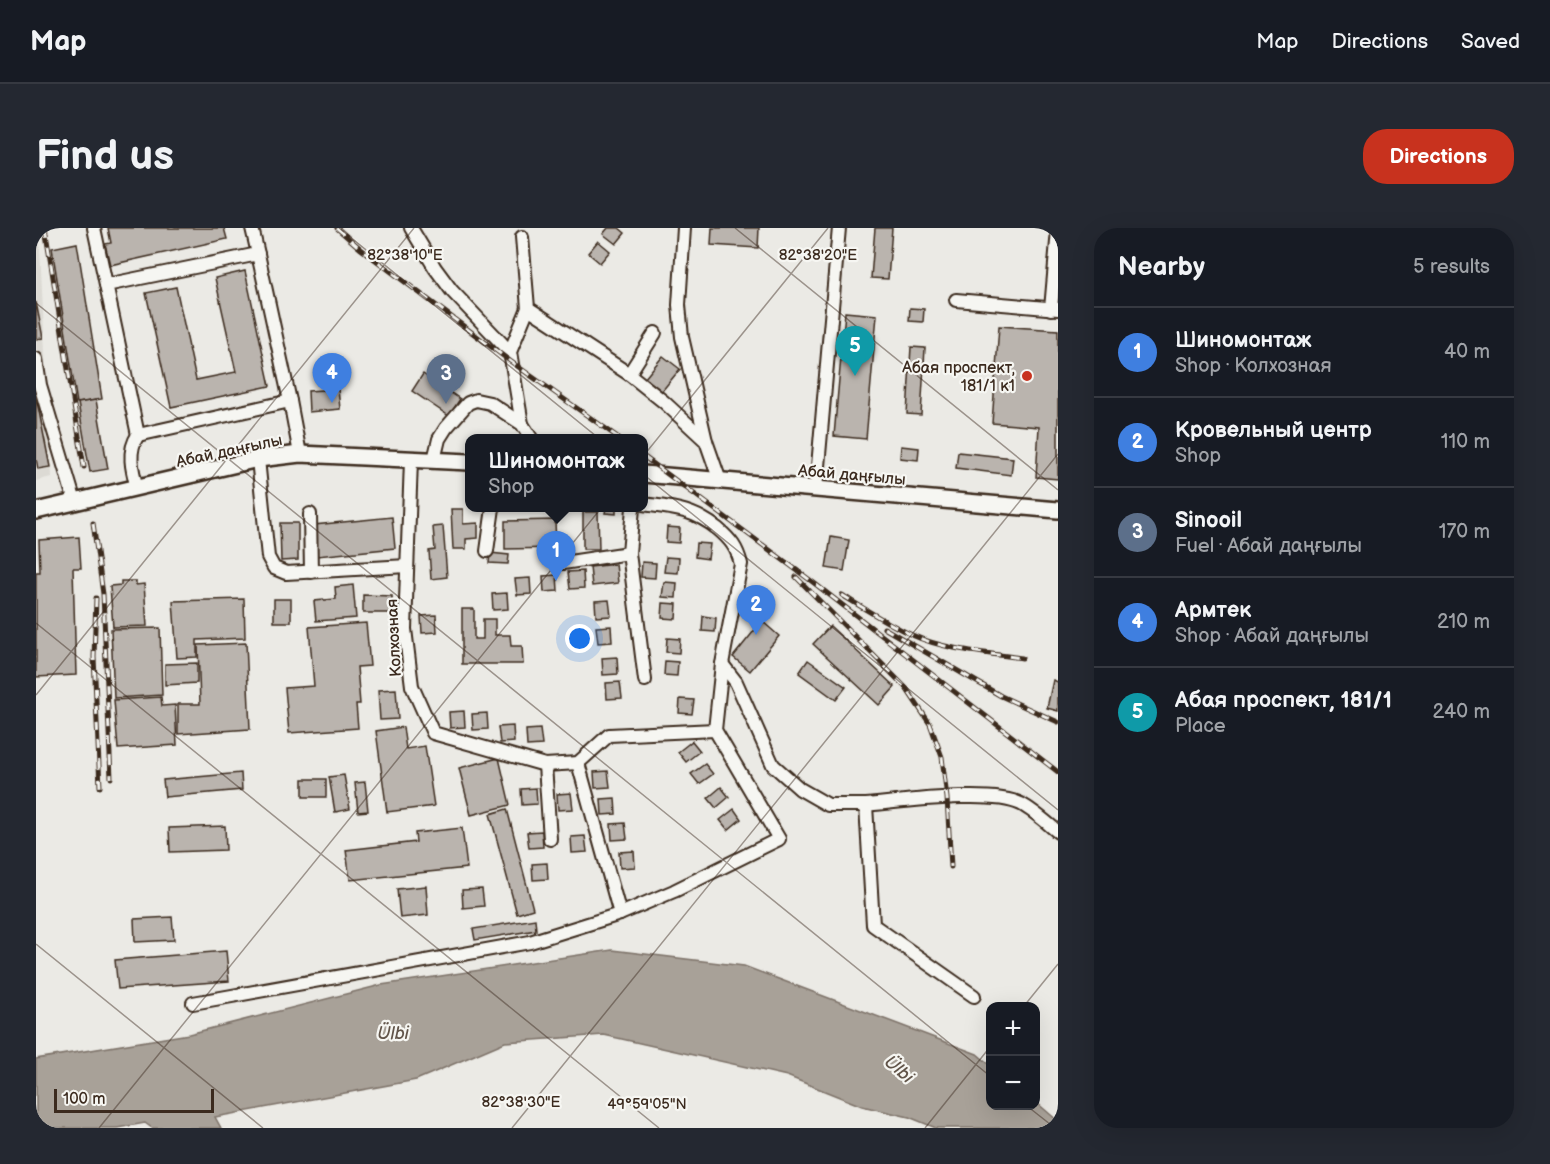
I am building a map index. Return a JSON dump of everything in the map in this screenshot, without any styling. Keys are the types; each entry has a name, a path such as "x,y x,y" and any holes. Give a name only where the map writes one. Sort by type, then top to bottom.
{"main road":[{"name":"Абай даңғылы","path":"36,512 258,459 300,454 465,462"},
{"name":"Абай даңғылы","path":"648,474 1058,510"}],"street":[{"path":"94,228 138,435"},
{"path":"252,228 300,454"},
{"path":"411,228 452,291 510,352"},
{"path":"684,228 679,305 682,337 706,441 720,481"},
{"path":"816,489 838,228"},
{"path":"956,300 1054,309 1058,230"},
{"path":"522,237 528,308 510,352 522,424 528,434"},
{"path":"106,285 258,254"},
{"path":"528,308 629,374 664,402 706,441"},
{"path":"629,374 655,333"},
{"path":"36,359 40,385 75,502"},
{"path":"434,460 439,439 468,403 476,400 490,404 522,424"},
{"path":"137,488 132,467 132,444 138,435 290,401"},
{"path":"258,459 268,557 274,568 286,573 407,566"},
{"name":"Колхозная","path":"411,460 405,628 412,686 433,733 544,765 578,763"},
{"path":"193,1004 530,942 620,914 674,891 779,839 715,730 722,664 741,564 737,549 730,539 696,514 678,508 648,505"},
{"path":"487,550 493,512"},
{"path":"633,512 629,554 645,680"},
{"path":"310,514 311,572"},
{"path":"563,562 629,554"},
{"path":"722,664 736,682 773,765 800,789 828,805 866,806 947,798 1003,798 1019,803 1058,832"},
{"path":"620,914 578,763 609,735 715,730"},
{"path":"544,765 550,839"},
{"path":"866,806 873,925 974,996"}],"shaded area":[{"path":"36,228 39,228 51,477 36,481"}],"water":[{"name":"Ülbi","path":"612,950 744,966 977,1054 986,1062 986,1110 1040,1110 1040,1105 1058,1121 1058,1128 936,1128 909,1117 862,1106 787,1076 604,1035 505,1042 416,1080 215,1117 221,1128 152,1128 145,1123 117,1128 36,1128 36,1059 189,1034 381,985"}],"building":[{"path":"108,228 224,228 227,239 110,265 105,244 111,243"},
{"path":"608,228 619,228 625,233 616,244 603,234"},
{"path":"712,228 759,228 758,248 711,245"},
{"path":"875,228 892,228 888,279 871,278"},
{"path":"598,241 610,251 600,263 588,253"},
{"path":"77,243 102,399 77,403 52,248"},
{"path":"245,271 270,386 171,407 146,293 176,287 196,380 236,372 215,278"},
{"path":"36,302 43,338 36,339"},
{"path":"910,308 924,309 923,322 909,321"},
{"path":"845,312 877,315 866,439 834,436"},
{"name":"Абая проспект, 181/1 к1","path":"999,326 1058,330 1058,479 1036,477 1039,427 992,423"},
{"path":"911,347 925,348 921,415 907,414"},
{"path":"663,356 680,369 662,391 645,378"},
{"path":"423,374 460,399 449,416 412,391"},
{"path":"338,389 340,409 309,412 308,391"},
{"path":"36,396 50,467 38,469 36,459"},
{"path":"96,400 108,469 90,472 78,403"},
{"path":"901,446 919,448 918,460 900,458"},
{"path":"958,452 1013,458 1011,475 956,468"},
{"path":"451,509 463,509 463,524 478,523 478,538 466,539 466,549 453,549"},
{"path":"583,512 598,512 599,549 583,549"},
{"path":"392,517 395,548 317,556 314,525"},
{"path":"555,520 556,548 505,549 505,521"},
{"path":"280,523 298,523 298,560 281,561"},
{"path":"443,526 447,577 431,579 429,551 435,550 433,527"},
{"path":"667,527 680,528 679,543 666,542"},
{"path":"79,537 81,568 73,568 76,675 36,677 36,572 40,572 39,540"},
{"path":"831,537 849,540 844,571 826,568"},
{"path":"696,543 710,544 708,559 695,557"},
{"path":"490,553 509,555 508,564 489,563"},
{"path":"666,557 679,558 678,573 664,572"},
{"path":"642,562 656,563 655,578 641,577"},
{"path":"616,564 618,583 592,586 590,567"},
{"path":"583,571 584,588 570,589 568,572"},
{"path":"557,575 558,591 544,592 543,576"},
{"path":"530,578 531,594 517,595 515,579"},
{"path":"121,581 136,581 136,585 144,584 147,626 113,627 110,586 121,585"},
{"path":"664,582 677,583 676,598 662,597"},
{"path":"353,585 356,618 316,621 314,601 336,599 335,587"},
{"path":"507,593 508,609 493,610 492,594"},
{"path":"363,595 392,596 392,613 363,613"},
{"path":"244,599 245,638 197,640 197,657 177,658 173,601"},
{"path":"274,599 291,599 291,622 274,622"},
{"path":"609,600 611,616 596,617 595,601"},
{"path":"663,603 677,604 676,619 662,618"},
{"path":"462,609 474,609 474,639 483,639 483,619 495,619 495,635 510,635 511,646 522,646 523,664 462,664"},
{"path":"436,615 437,632 422,633 421,616"},
{"path":"703,616 716,618 715,632 702,631"},
{"path":"762,621 779,636 750,671 733,657"},
{"path":"366,623 370,666 357,667 360,704 356,704 358,728 289,733 285,688 314,686 309,627"},
{"path":"611,626 612,642 598,643 596,627"},
{"path":"830,626 895,687 879,705 813,644"},
{"path":"160,628 162,695 114,698 111,629"},
{"path":"667,638 680,639 679,653 666,652"},
{"path":"246,643 250,729 178,734 178,704 200,704 198,645"},
{"path":"617,657 618,674 603,675 602,658"},
{"path":"808,660 846,687 836,700 799,673"},
{"path":"665,661 678,662 677,676 664,675"},
{"path":"197,663 197,683 165,685 165,664"},
{"path":"1053,680 1058,682 1058,711 1047,708"},
{"path":"620,682 622,698 607,699 606,683"},
{"path":"396,689 398,719 380,720 378,690"},
{"path":"161,697 162,706 175,705 177,745 118,749 114,700"},
{"path":"680,699 694,700 692,714 679,713"},
{"path":"464,711 465,727 450,728 449,712"},
{"path":"487,713 488,729 473,730 472,714"},
{"path":"513,726 514,742 500,743 498,727"},
{"path":"403,727 406,749 425,746 434,806 387,812 376,731"},
{"path":"540,729 542,745 527,746 526,730"},
{"path":"692,741 700,751 686,762 678,752"},
{"path":"499,758 510,805 471,815 459,768"},
{"path":"705,764 713,774 699,784 691,774"},
{"path":"608,771 610,787 595,788 594,772"},
{"path":"241,773 242,790 165,797 163,780"},
{"path":"344,775 350,809 335,812 329,777"},
{"path":"303,779 326,779 326,797 303,797"},
{"path":"365,782 368,811 358,812 355,783"},
{"path":"721,787 729,797 716,808 708,798"},
{"path":"536,788 537,804 522,805 521,789"},
{"path":"571,793 573,809 558,810 557,794"},
{"path":"615,798 616,814 602,815 601,799"},
{"path":"507,809 533,909 517,914 490,814"},
{"path":"734,809 741,819 728,830 720,820"},
{"path":"625,823 627,839 612,840 611,824"},
{"path":"225,826 226,850 170,852 169,828"},
{"path":"462,828 467,868 350,880 346,850 416,842 415,833"},
{"path":"542,831 543,847 529,848 527,832"},
{"path":"585,836 587,852 572,853 571,837"},
{"path":"634,851 635,867 620,868 619,852"},
{"path":"547,863 548,879 533,880 532,864"},
{"path":"426,886 428,915 400,918 397,889"},
{"path":"482,889 484,906 463,908 462,890"},
{"path":"172,917 174,940 135,942 134,919"},
{"path":"535,919 536,930 475,940 473,929"},
{"path":"226,951 229,981 118,989 115,960"}],"railway":[{"path":"45,228 84,467"},
{"path":"337,228 361,249 510,361 613,434"},
{"path":"648,460 814,583 1058,772"},
{"path":"93,523 103,594 111,778"},
{"path":"796,577 906,688 930,724 942,757 951,867"},
{"path":"842,595 894,626 925,640 966,650 1022,658"},
{"path":"96,598 94,657 100,787"},
{"path":"884,628 1001,696 1058,722"}],"place":[{"name":"Абая проспект, 181/1","path":"855,376"},
{"name":"Абая проспект, 181/1 к1","path":"1027,376"},
{"name":"Армтек","path":"332,403"},
{"name":"Sinooil","path":"446,404"},
{"name":"Шиномонтаж","path":"556,581"},
{"name":"Кровельный центр","path":"756,635"}]}
